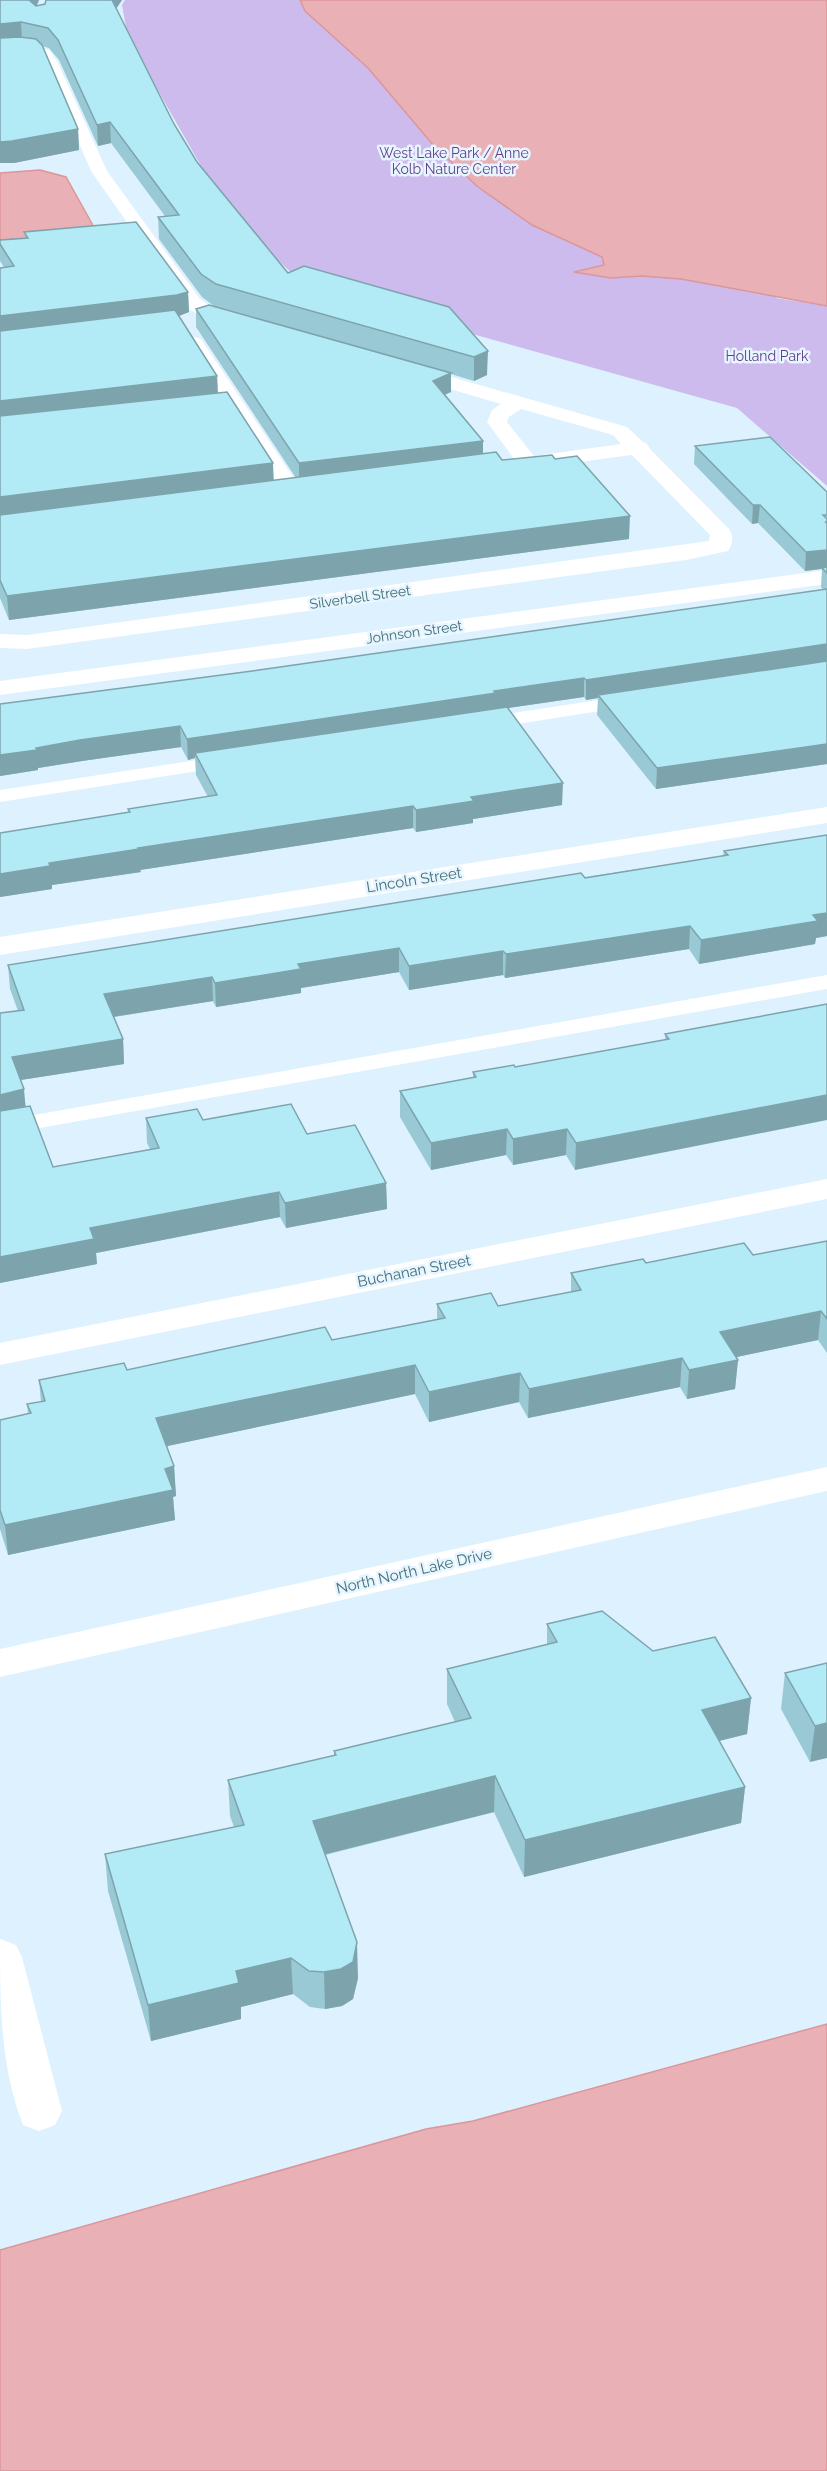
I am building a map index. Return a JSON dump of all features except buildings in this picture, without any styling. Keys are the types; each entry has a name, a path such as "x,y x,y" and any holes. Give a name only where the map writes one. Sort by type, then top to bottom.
{"street":[{"path":"0,51 22,49 44,53 52,64 99,171 193,303 194,319 234,405 291,492"},
{"path":"194,319 256,327"},
{"path":"393,366 620,431 640,448"},
{"path":"518,402 499,414 497,422 528,462"},
{"path":"210,408 234,405"},
{"path":"504,465 640,448"},
{"name":"Silverbell Street","path":"0,641 27,642 686,553 720,546 721,534 640,448"},
{"path":"268,495 315,489"},
{"name":"Johnson Street","path":"0,688 827,577"},
{"name":"Lincoln Street","path":"0,946 827,815"},
{"name":"Buchanan Street","path":"0,1354 827,1189"},
{"name":"North North Lake Drive","path":"0,1663 827,1479"},
{"path":"0,1957 39,2111"}],"lane":[{"path":"461,727 650,698"},
{"path":"0,796 248,759"},
{"path":"0,1128 827,982"}],"green space":[{"name":"West Lake Park / Anne Kolb Nature Center","path":"125,0 827,0 776,298 827,306 827,486 737,408 308,288 229,215 128,38 122,5"}],"shaded area":[{"path":"300,0 827,0 827,306 681,279 642,276 611,278 574,272 604,265 602,257 532,225 478,187 434,146 368,68 305,11"},
{"path":"40,170 66,177 95,229 94,234 0,240 0,173"},
{"path":"827,2024 827,2471 0,2471 0,2250 426,2129 473,2121"}],"park label":[{"name":"Holland Park","path":"767,356"}]}
